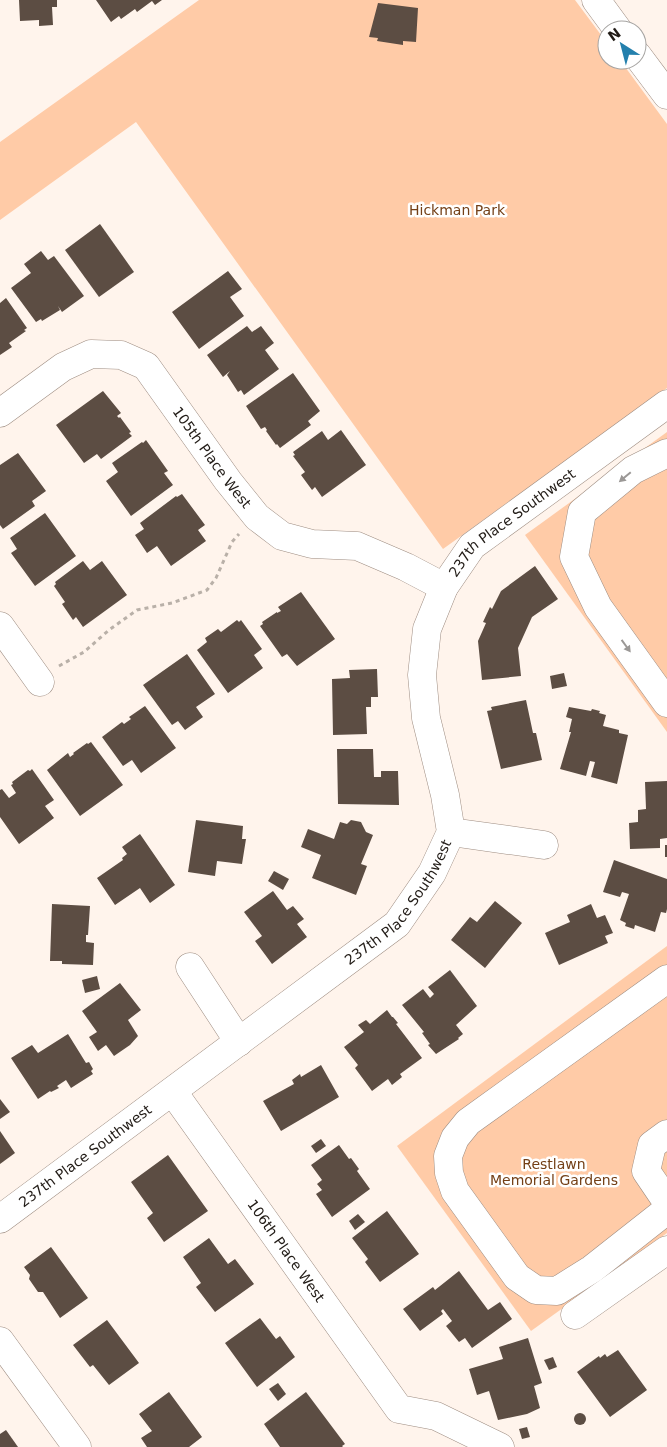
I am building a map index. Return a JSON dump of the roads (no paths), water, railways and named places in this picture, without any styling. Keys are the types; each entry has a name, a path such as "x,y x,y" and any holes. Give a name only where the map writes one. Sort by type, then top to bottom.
{"street":[{"path":"596,0 611,20"},
{"path":"647,68 667,95"},
{"name":"105th Place West","path":"0,413 63,367 91,354 121,355 146,366 228,481 257,517 282,536 312,544 357,546 406,567 444,587"},
{"name":"237th Place Southwest","path":"0,1219 397,924 432,873 450,832 445,795 426,718 422,675 427,629 444,587 472,546 667,404"},
{"path":"667,453 633,470 582,512 574,558 598,606 667,703"},
{"path":"0,626 38,680"},
{"path":"450,832 544,845"},
{"path":"190,967 239,1042"},
{"path":"667,979 468,1122 454,1138 448,1156 455,1191 517,1277 536,1290 557,1292 592,1269 667,1210"},
{"name":"106th Place West","path":"172,1092 399,1409 436,1416 500,1447"},
{"path":"667,1134 652,1145 646,1171 667,1202"},
{"path":"575,1315 667,1250"},
{"path":"0,1341 77,1447"}],"park label":[{"name":"Hickman Park","path":"457,210"},
{"name":"Restlawn Memorial Gardens","path":"554,1172"}]}
